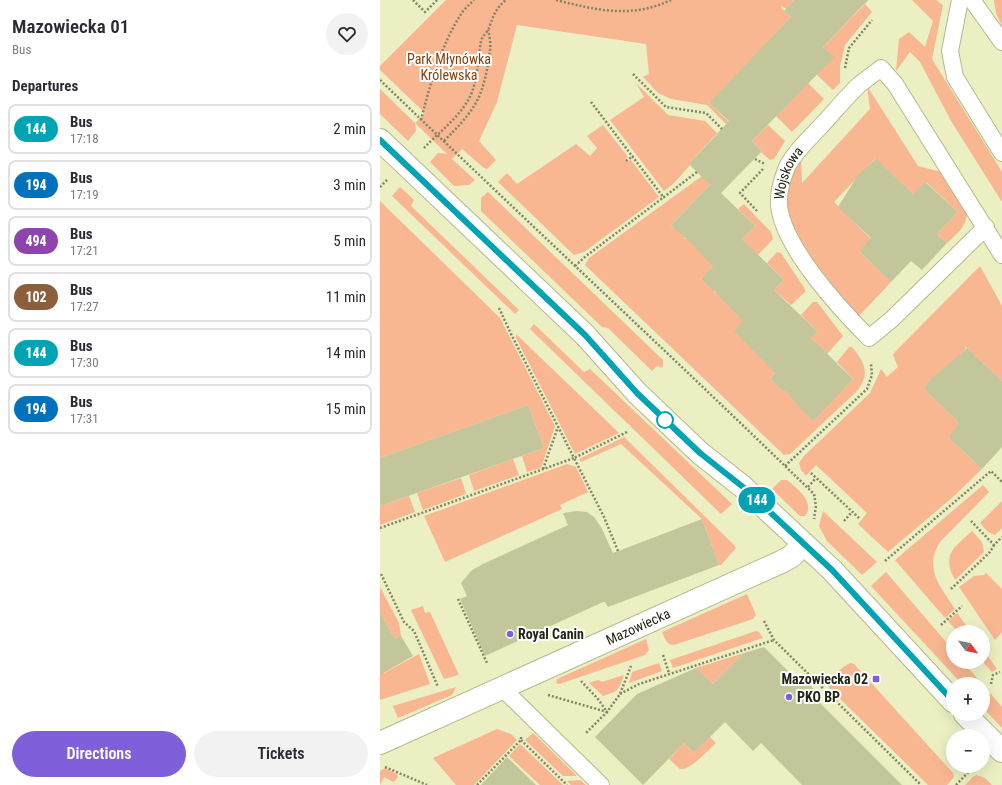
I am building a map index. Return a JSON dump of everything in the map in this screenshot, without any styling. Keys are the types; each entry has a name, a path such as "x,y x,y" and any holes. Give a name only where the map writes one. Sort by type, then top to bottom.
{"street":[{"path":"380,140 585,335 637,393 700,453 743,487 850,588 946,693"},
{"name":"Mazowiecka","path":"380,743 781,562 792,556 803,544"},
{"path":"971,721 1002,751"}],"lane":[{"path":"960,0 950,51 955,78 1002,153"},
{"path":"972,0 1002,42"},
{"name":"Wojskowa","path":"986,227 892,319 869,338 850,319 813,275 799,255 781,216 779,204 781,184 786,169 796,154 859,85 881,68 895,84 986,227 1002,254"},
{"path":"502,688 601,785"}],"path":[{"path":"413,0 425,12 437,0"},
{"path":"421,120 427,96 454,24 474,0"},
{"path":"419,152 460,112 469,98 476,75 482,38 488,30 491,18 495,11 506,0"},
{"path":"556,0 595,10 621,12 655,7 671,0"},
{"path":"845,74 849,48 872,20"},
{"path":"444,141 473,110 480,96 486,75 491,42 488,30"},
{"path":"633,74 666,107 706,113 722,129"},
{"path":"380,80 718,400 814,494"},
{"path":"592,102 664,198"},
{"path":"626,161 633,156"},
{"path":"761,215 740,193 767,165"},
{"path":"575,266 586,256 698,172"},
{"path":"499,308 604,517 618,551"},
{"path":"785,466 867,389 872,375 871,364"},
{"path":"543,470 558,426"},
{"path":"380,528 574,458 627,432"},
{"path":"885,560 991,471 1002,482"},
{"path":"810,473 858,518"},
{"path":"808,487 816,478"},
{"path":"844,521 852,512"},
{"path":"971,521 994,545"},
{"path":"950,589 990,552 994,545 1002,537"},
{"path":"380,573 404,622 414,630 438,687"},
{"path":"458,598 487,663"},
{"path":"941,625 962,606"},
{"path":"764,621 774,640 921,785"},
{"path":"620,694 639,684 669,673 774,640"},
{"path":"663,655 669,673"},
{"path":"586,732 607,712 620,694 631,666"},
{"path":"991,684 993,675 1000,672"},
{"path":"581,681 598,699 607,712"},
{"path":"548,695 607,712"},
{"path":"477,785 521,740 522,735"},
{"path":"521,740 567,785"},
{"path":"380,764 426,785"},
{"path":"956,785 967,773"}],"green space":[{"name":"Park Młynówka Królewska","path":"446,0 794,0 786,9 782,6 781,8 791,17 778,31 787,40 750,60 733,97 723,88 722,90 724,92 709,103 729,122 726,124 707,105 671,99 658,93 643,77 649,74 646,44 517,25 497,102 479,141 496,160 487,169 462,149 452,159 475,180 469,185 454,186 430,162 438,153 447,154 415,123 425,113 380,70 380,66"},
{"path":"861,0 868,0 865,4"},
{"path":"912,0 936,0 943,5 932,59 1002,172 1002,202 951,121 920,62 910,52 896,71 899,39 909,32 925,47 933,21"},
{"path":"994,0 1002,0 1002,26 996,13"},
{"path":"865,4 872,12 845,45 840,66 840,83 833,90 816,74 833,57 823,47"},
{"path":"636,83 668,115 705,121 717,133 674,183 664,191 610,120 644,97"},
{"path":"808,83 824,99 792,132 776,116"},
{"path":"867,86 918,166 942,172 967,212 967,217 958,233 947,243 937,234 958,212 926,182 914,195 875,159 834,202 871,239 859,251 891,282 859,316 850,308 810,257 793,228 786,204 790,176 801,158 802,183 870,109"},
{"path":"380,89 415,123 416,131 408,141 380,114"},
{"path":"603,125 628,157 625,159 627,162 631,160 659,197 584,252 574,255 498,182 507,173 517,184 576,144 590,156 597,148 587,136"},
{"path":"768,125 785,141 774,159 770,160 752,141"},
{"path":"702,176 710,185 671,225 673,227 676,224 687,235 684,238 686,239 695,230 710,244 701,253 716,263 701,279 702,280 705,277 716,289 714,291 715,293 724,284 735,306 779,368 770,378 786,387 782,390 784,392 793,383 813,420 853,379 837,362 849,347 852,347 863,364 865,374 861,386 790,454 784,455 585,265 589,258"},
{"path":"400,187 414,200 411,206 519,310 515,314 392,196"},
{"path":"488,192 663,360 662,368 657,366 652,371 608,328 602,327 481,211 481,198"},
{"path":"380,201 500,318 555,426 541,468 527,472 522,456 544,448 528,405 380,458"},
{"path":"744,204 771,232 773,239 758,255 742,239 755,226 738,209"},
{"path":"777,252 781,253 805,289 805,292 791,305 774,290 784,280 767,263"},
{"path":"980,266 1002,306 1002,381 965,346 966,348 955,360 953,360 924,389 962,426 949,438 982,469 954,496 888,552 858,524 867,513 816,465 806,476 801,470 799,463 804,456 870,393 881,369 887,377 898,367 893,355 895,352"},
{"path":"813,302 817,302 843,336 827,354 811,338 818,332 801,315"},
{"path":"534,324 584,372 590,369 732,504 721,514 530,329"},
{"path":"516,334 619,433 575,454 516,338"},
{"path":"624,437 734,545 736,548 721,565 719,565 702,519 621,444 581,462 579,459"},
{"path":"513,459 519,475 474,491 469,475"},
{"path":"567,464 576,467 588,492 560,505 562,509 445,562 424,516"},
{"path":"461,478 466,494 423,510 417,493"},
{"path":"781,480 787,480 804,496 808,506 808,511 805,516 800,516 772,489"},
{"path":"983,485 989,492 940,542 935,552 933,561 936,577 955,609 945,618 895,560"},
{"path":"409,496 415,512 380,525 380,506"},
{"path":"1002,501 1002,528 995,535 988,532 980,523"},
{"path":"823,511 877,562 862,575 827,541 819,526"},
{"path":"972,531 982,542 984,552 955,580 949,564 949,558 955,547"},
{"path":"886,572 946,642 946,667 871,586"},
{"path":"986,573 1002,589 1002,632 995,640 990,633 990,625 985,625 959,587 974,576 984,575"},
{"path":"380,587 399,623 401,636 395,639 380,613"},
{"path":"747,594 756,615 753,619 674,645 669,644 666,641 662,632"},
{"path":"423,606 425,613 430,612 459,675 444,679 411,610"},
{"path":"957,613 966,625 952,625 948,621"},
{"path":"756,631 759,632 763,638 673,668 670,660"},
{"path":"646,639 649,650 645,655 559,684 556,683 557,679"},
{"path":"744,653 713,684 696,668"},
{"path":"419,654 430,684 380,700 380,667 384,673"},
{"path":"990,659 997,669 992,672 989,669"},
{"path":"659,663 662,671 629,683 632,672"},
{"path":"849,664 854,664 946,765 946,773 953,773 954,777 947,785 928,785 830,689 829,684 832,677"},
{"path":"948,669 969,669 976,677 956,677"},
{"path":"624,675 617,690 603,696 589,683 598,680 602,682"},
{"path":"456,687 452,695 398,718 393,706"},
{"path":"990,693 1002,707 1002,728 990,715"},
{"path":"497,729 511,734 517,740 474,785 456,785 433,758"},
{"path":"533,733 577,776 563,776 525,740"},
{"path":"710,737 716,743 689,767 680,769 669,759 684,743 694,753"},
{"path":"520,744 563,785 540,785 509,756"},
{"path":"385,768 397,774 398,777 393,782 384,777 380,785 380,771"},
{"path":"976,775 985,778 992,785 965,785"},
{"path":"580,780 586,785 571,785 567,781"}],"building":[{"path":"794,0 868,0 823,47 834,57 752,141 762,151 721,193 755,226 742,239 784,280 774,290 818,332 811,338 853,379 813,421 786,391 784,392 770,378 775,373 734,331 743,321 701,279 713,266 671,225 710,185 689,164 729,121 709,103 791,17 784,11"},
{"path":"876,159 913,194 925,182 958,212 937,234 947,243 922,270 911,261 891,282 859,251 871,238 838,207 858,175"},
{"path":"967,348 1002,381 1002,447 982,469 949,438 959,423 924,389 932,377 934,377"},
{"path":"528,405 544,448 380,506 380,458"},
{"path":"577,511 587,512 594,517 601,527 613,553 702,519 719,565 608,607 605,602 603,602 485,656 460,599 467,596 461,583 472,570 483,564 568,525 563,513"},
{"path":"380,613 395,639 401,636 413,656 380,675"},
{"path":"764,647 796,679 800,675 815,690 811,694 902,785 802,785 761,743 753,751 725,722 694,753 684,743 643,785 595,737 637,694 696,668 713,684 744,653"},
{"path":"507,757 536,785 481,785"}],"bus line":[{"name":"144","path":"380,140 585,335 637,393 700,453 743,487 832,570 946,693"}],"place":[{"name":"Royal Canin","path":"510,634"},
{"name":"Mazowiecka 02","path":"876,679"},
{"name":"PKO BP","path":"789,697"}]}
